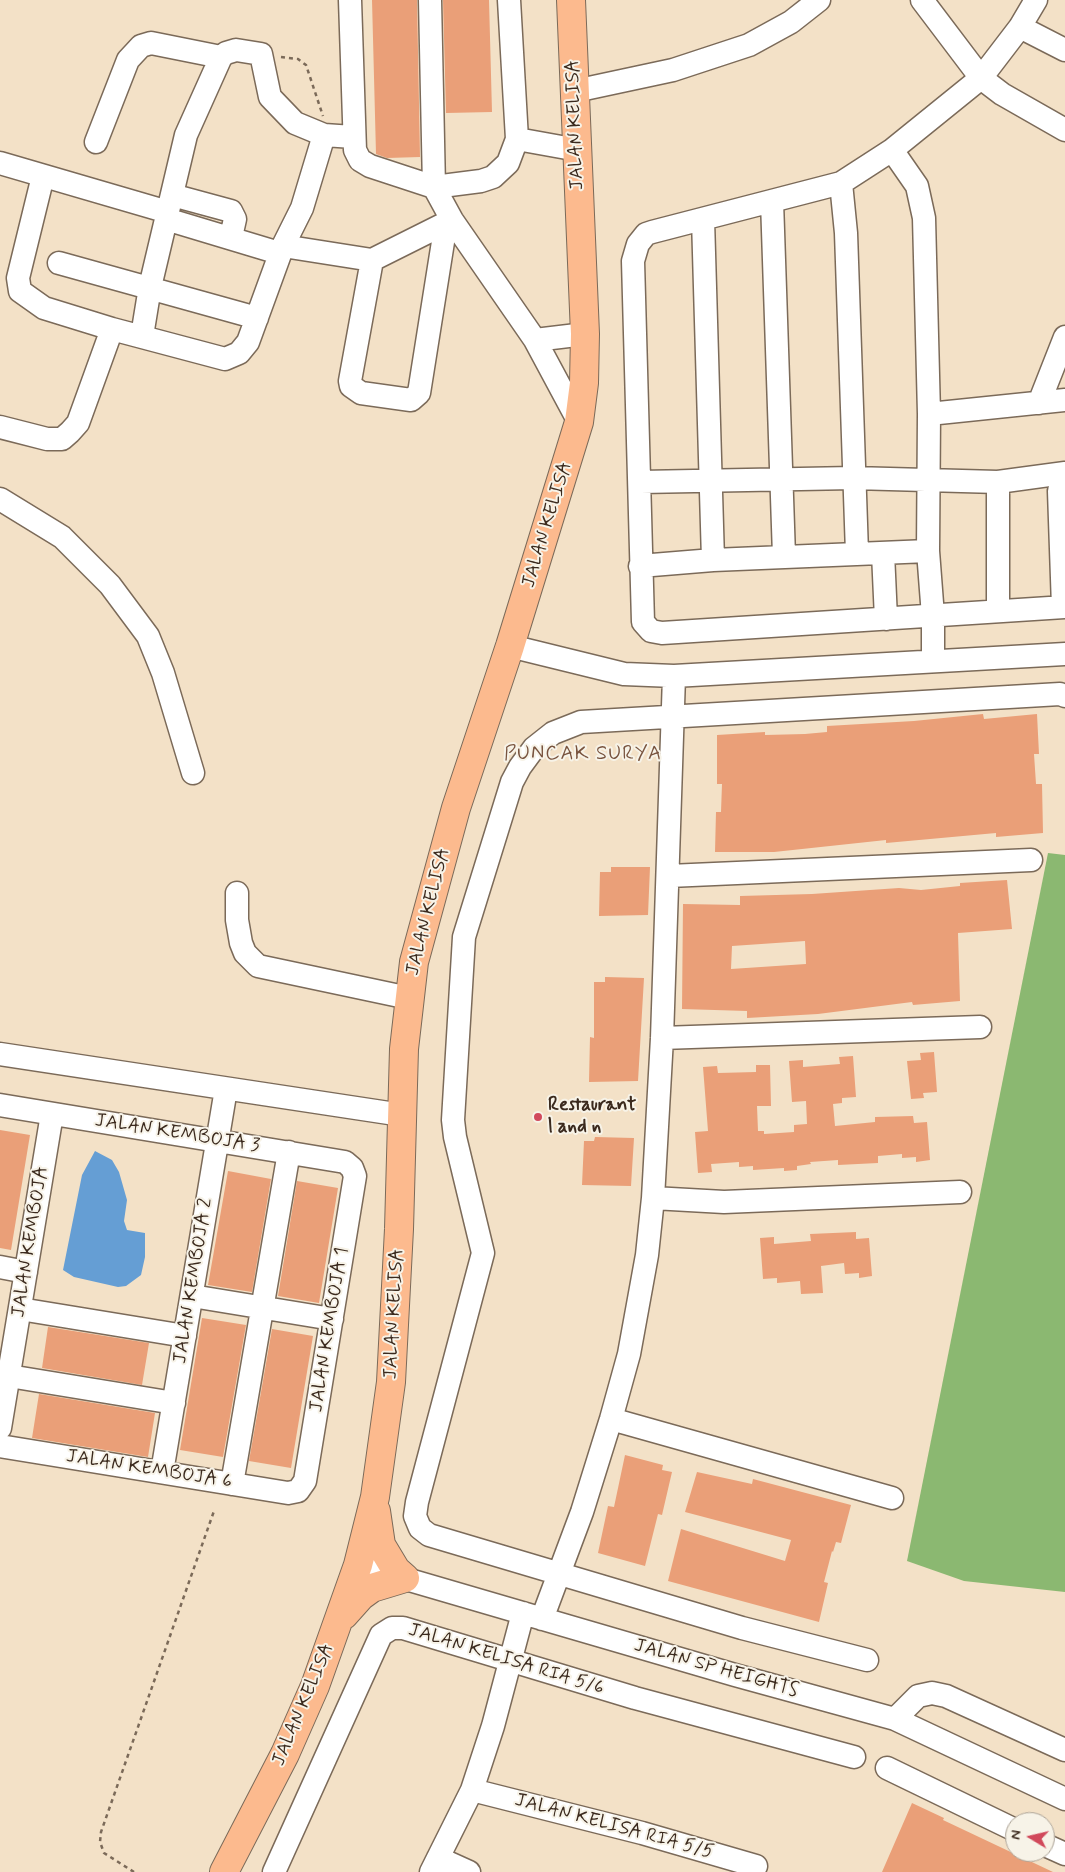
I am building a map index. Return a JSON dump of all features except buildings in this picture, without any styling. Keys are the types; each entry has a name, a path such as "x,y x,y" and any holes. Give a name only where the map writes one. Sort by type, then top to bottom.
{"main road":[{"name":"JALAN KELISA","path":"224,1872 285,1754 315,1686 341,1618 358,1565 375,1496 392,1382 408,998 418,939 453,818 510,646 579,422 584,383 585,334 571,0"},
{"path":"375,1496 376,1521 381,1545 396,1570 405,1578"},
{"path":"341,1618 361,1596 372,1588 405,1578"}],"street":[{"path":"350,0 353,138 355,150 360,160 370,166 434,186 481,181 493,177 508,163 517,139 509,0"},
{"path":"430,0 434,186 449,221 535,340 579,422"},
{"path":"575,91 673,70 749,45 791,22 819,0"},
{"path":"922,0 981,78 1002,94 1065,130"},
{"path":"640,482 853,478 1062,482 1064,607 662,633 651,631 643,622 640,566 640,482 633,261 635,252 646,234 841,183 892,150 981,78 1020,27 1036,0"},
{"path":"1020,27 1065,50"},
{"path":"96,142 128,60 141,46 151,43 221,57"},
{"path":"142,336 150,287 188,128 221,57 231,50 261,54 268,90 274,104 295,123 324,135 353,138"},
{"path":"43,176 18,278 18,288 20,291 44,308 112,329 225,359 243,350 257,318 281,250 302,208 324,135"},
{"path":"517,139 578,150"},
{"path":"892,150 917,186 922,203 929,414 928,552 933,616 933,661"},
{"path":"0,163 168,209 249,245 281,250 372,260 449,221"},
{"path":"841,183 846,233 857,553"},
{"path":"772,201 784,556"},
{"path":"703,219 713,560"},
{"path":"372,260 350,381 351,386 361,393 411,400 419,393 449,221"},
{"path":"59,263 257,318"},
{"path":"0,427 47,439 62,439 70,432 78,423 112,329"},
{"path":"535,340 585,334"},
{"path":"1039,403 1065,337"},
{"path":"929,414 1065,400"},
{"path":"998,482 998,611"},
{"path":"0,499 62,537 110,585 148,636 163,673 193,773"},
{"path":"640,566 784,556 928,552"},
{"path":"883,553 886,619"},
{"path":"510,646 624,674 674,676 1065,654"},
{"path":"469,1872 435,1865 472,1790 512,1660 532,1616 558,1572 582,1512 629,1354 640,1302 653,1198 662,1038 669,876 674,676"},
{"path":"867,1660 742,1628 429,1534 420,1528 415,1516 417,1502 483,1254 454,1137 452,1120 464,937 512,782 534,748 553,733 580,722 1060,694 1065,696"},
{"path":"669,876 1031,860"},
{"path":"237,893 237,920 241,943 245,953 258,966 408,998"},
{"path":"662,1038 980,1027"},
{"path":"0,1054 402,1115"},
{"name":"JALAN KEMBOJA 2","path":"162,1472 226,1089"},
{"name":"JALAN KEMBOJA 3","path":"0,1105 345,1162 352,1168"},
{"name":"JALAN KEMBOJA","path":"0,1428 52,1114"},
{"path":"232,1484 289,1152"},
{"name":"JALAN KEMBOJA 1","path":"298,1491 305,1481 355,1176 352,1168"},
{"path":"653,1198 724,1202 960,1192"},
{"path":"0,1267 26,1272"},
{"path":"192,1296 332,1319"},
{"path":"20,1309 185,1336"},
{"path":"9,1376 174,1403"},
{"path":"611,1419 892,1498"},
{"name":"JALAN KEMBOJA 6","path":"0,1446 288,1493 298,1491"},
{"name":"JALAN SP HEIGHTS","path":"358,1565 895,1719 1065,1799"},
{"name":"JALAN KELISA RIA 5/6","path":"274,1872 381,1635 392,1628 403,1628 635,1698 854,1757"},
{"path":"895,1719 918,1696 932,1693 946,1696 1065,1750"},
{"path":"887,1768 1005,1825"},
{"name":"JALAN KELISA RIA 5/5","path":"472,1790 642,1833 756,1866"}],"path":[{"path":"261,54 298,59 306,65 323,112 324,135"},
{"path":"134,1872 104,1853 100,1842 102,1832 214,1511"}],"green space":[{"path":"1048,853 1065,855 1065,1592 964,1581 907,1561"}],"water":[{"path":"95,1151 112,1160 119,1172 127,1200 124,1221 127,1230 145,1233 145,1257 141,1275 126,1286 118,1287 74,1277 63,1270 82,1175"}],"place":[{"name":"Restaurant l and n","path":"538,1117"}],"district":[{"name":"PUNCAK SURYA","path":"583,755"}]}
